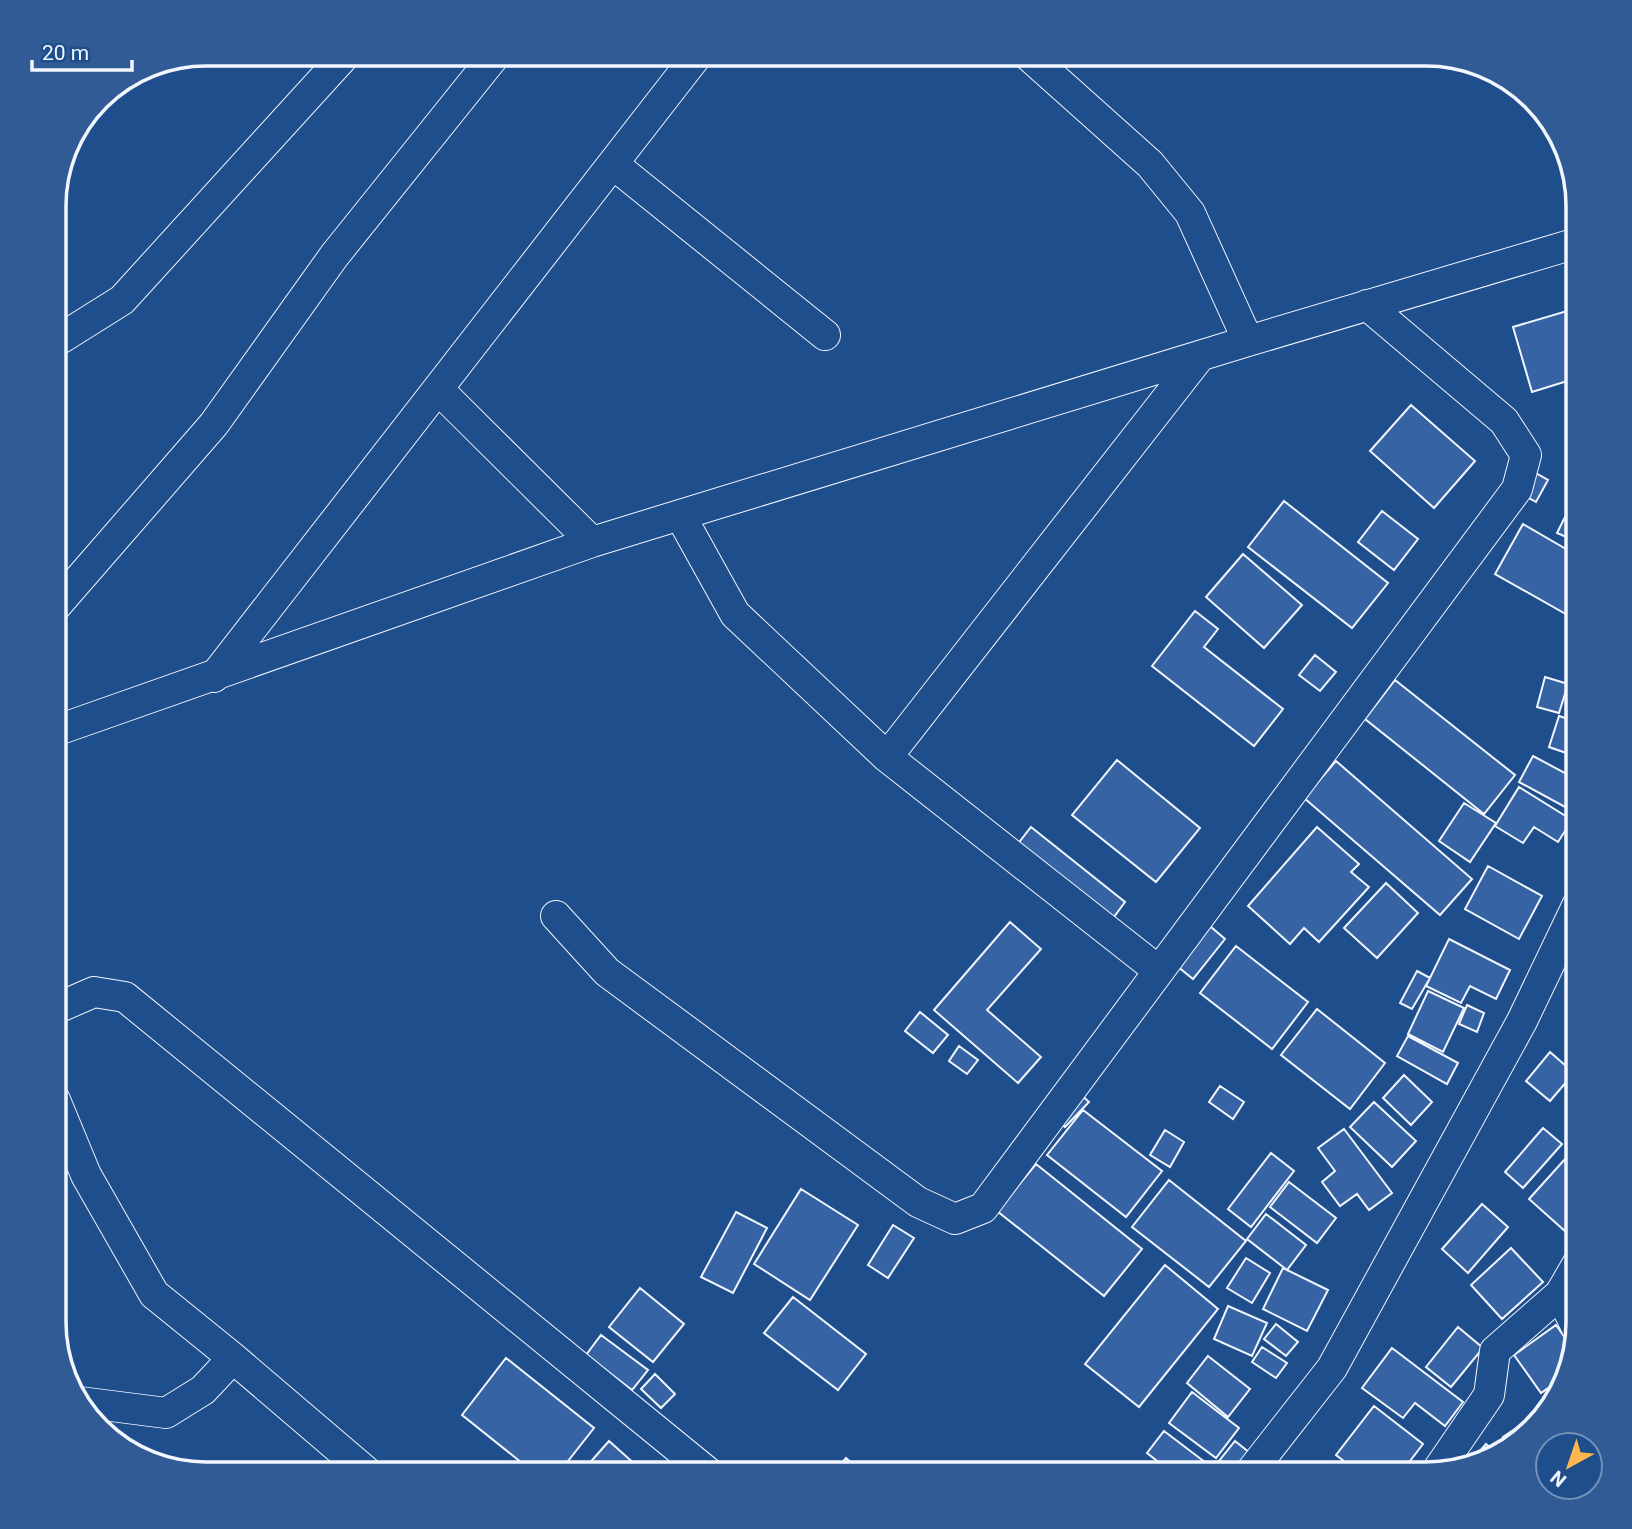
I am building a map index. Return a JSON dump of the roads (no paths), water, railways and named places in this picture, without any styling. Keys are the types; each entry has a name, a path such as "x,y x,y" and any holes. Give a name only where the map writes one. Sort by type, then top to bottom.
{"street":[{"path":"1041,66 1150,164 1190,213 1248,341"},
{"path":"67,334 122,300 334,67"},
{"path":"67,593 214,424 334,256 486,67"},
{"path":"214,677 688,67"},
{"path":"613,164 825,335"},
{"path":"67,727 592,542 1565,247"},
{"path":"556,916 607,972 918,1202 955,1219 983,1208 1517,489 1526,455 1504,421 1367,305"},
{"path":"887,757 1200,356"},
{"path":"438,389 592,542"},
{"path":"680,515 735,614 887,757 1159,971"},
{"path":"1259,1462 1332,1368 1522,1021 1566,930"},
{"path":"67,1004 94,992 125,997 695,1462"},
{"path":"67,1129 86,1175 154,1294 355,1462"},
{"path":"1444,1461 1489,1395 1495,1351 1560,1294 1566,1284"},
{"path":"1560,1294 1566,1306"},
{"path":"92,1404 166,1413 203,1390 233,1358"}]}
